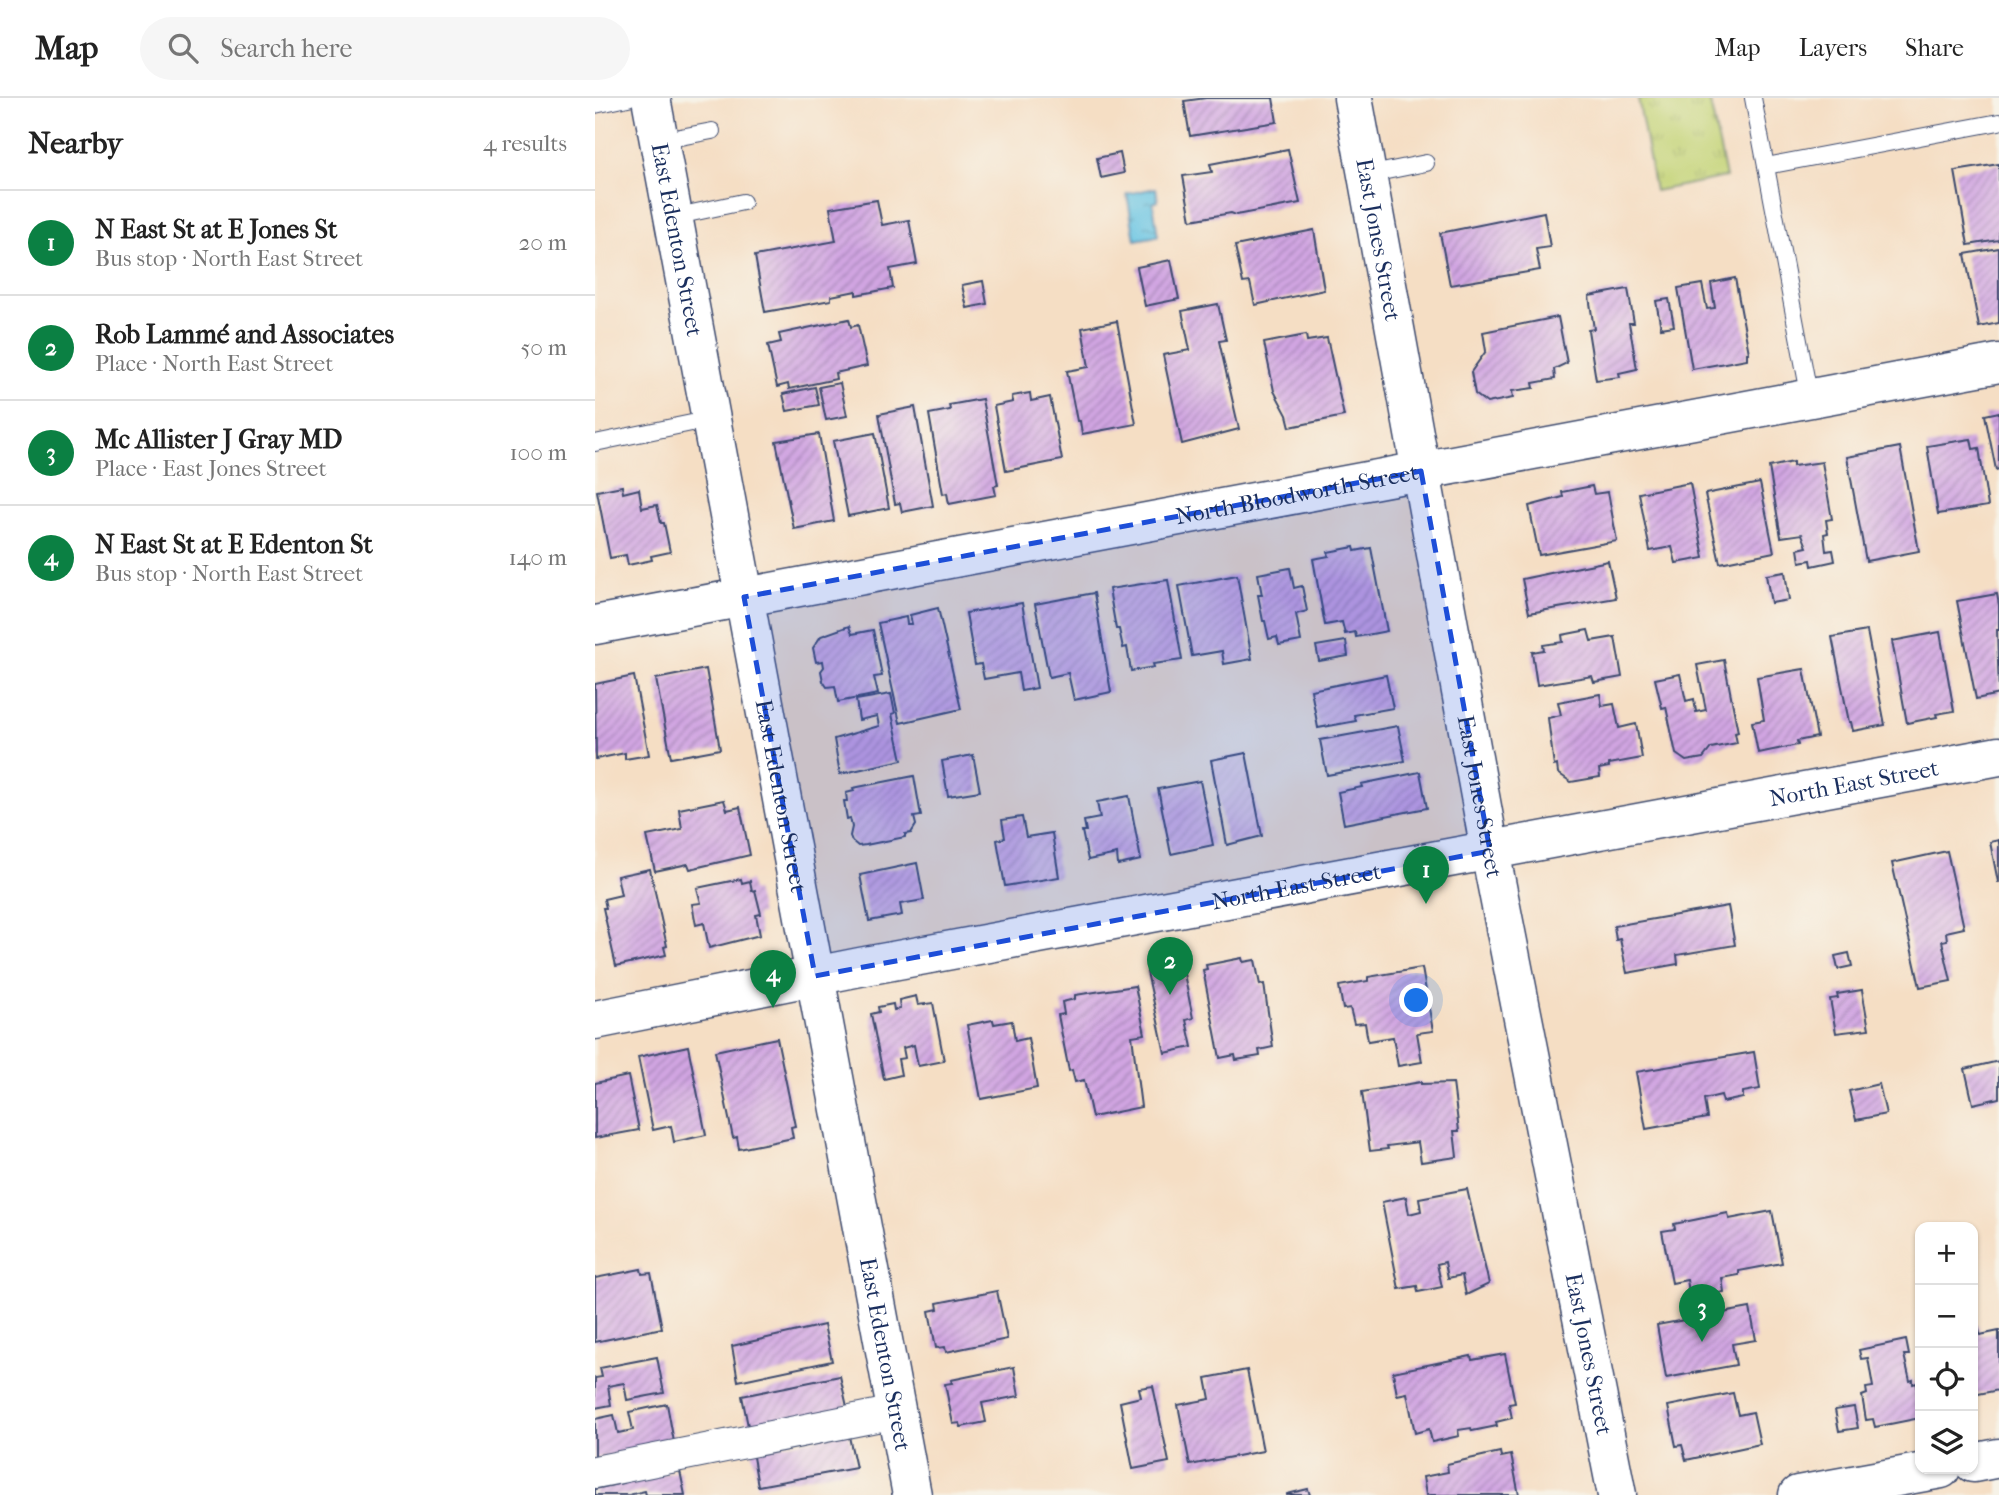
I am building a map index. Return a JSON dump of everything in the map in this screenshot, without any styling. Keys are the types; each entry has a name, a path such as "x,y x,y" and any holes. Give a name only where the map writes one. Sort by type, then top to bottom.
{"street":[{"name":"East Edenton Street","path":"651,98 912,1495"},
{"name":"East Jones Street","path":"1353,98 1490,851 1617,1495"},
{"name":"North Bloodworth Street","path":"595,625 1999,363"},
{"name":"North East Street","path":"595,1020 815,976 1999,756"},
{"path":"595,1472 896,1412"},
{"path":"1978,1462 1999,1458"},
{"path":"1798,1495 1915,1474"}],"lane":[{"path":"595,105 628,98"},
{"path":"1753,98 1810,399"},
{"path":"1766,166 1999,122"},
{"path":"659,141 712,131"},
{"path":"1367,175 1426,163"},
{"path":"673,217 743,202"},
{"path":"595,443 711,419"}],"highlighted area":[{"path":"1421,471 1490,851 815,976 744,597"}],"green space":[{"path":"1638,98 1709,98 1726,177 1655,191"}],"water":[{"path":"1156,188 1158,201 1153,203 1158,236 1135,240 1127,194"}],"building":[{"path":"1206,98 1273,98 1277,122 1190,136 1184,101"},
{"path":"1288,149 1300,203 1191,220 1183,176 1212,172 1210,164"},
{"path":"1120,153 1124,173 1101,178 1097,158"},
{"path":"1999,164 1999,240 1968,245 1955,171"},
{"path":"877,200 882,225 909,220 917,264 890,269 893,288 856,295 856,291 831,296 831,300 765,312 755,256 836,241 830,208"},
{"path":"1544,212 1550,247 1536,249 1540,270 1450,285 1440,233"},
{"path":"1314,230 1324,290 1255,305 1250,282 1243,283 1235,246"},
{"path":"1999,248 1999,323 1979,327 1965,254"},
{"path":"1171,260 1179,299 1145,306 1137,267"},
{"path":"1735,278 1749,353 1747,359 1692,369 1678,288 1702,284 1707,309 1715,308 1711,283"},
{"path":"983,281 987,304 967,308 962,285"},
{"path":"1628,289 1634,323 1629,323 1637,369 1619,373 1620,377 1596,380 1588,330 1594,329 1589,296"},
{"path":"1669,299 1674,326 1661,328 1656,301"},
{"path":"1218,304 1226,340 1219,341 1239,429 1182,444 1163,355 1190,350 1182,311"},
{"path":"1558,317 1567,363 1554,369 1555,379 1533,383 1534,388 1512,391 1513,398 1487,403 1475,394 1471,372 1486,351 1483,332"},
{"path":"849,319 851,327 858,325 867,366 835,373 836,379 789,389 788,384 777,387 768,345 781,342 779,334"},
{"path":"1117,321 1136,424 1082,434 1067,371 1089,367 1082,328"},
{"path":"1306,335 1307,341 1327,338 1344,416 1290,427 1287,415 1274,391 1264,343"},
{"path":"840,383 847,416 826,420 819,387"},
{"path":"815,387 819,405 787,411 783,394"},
{"path":"1030,393 1031,401 1050,397 1062,460 1006,471 994,406 1013,402 1012,396"},
{"path":"982,399 998,485 994,486 996,495 949,504 947,493 943,494 929,414 950,410 949,405"},
{"path":"915,407 933,506 902,512 900,503 895,504 879,414"},
{"path":"1999,412 1999,469 1996,470 1985,415"},
{"path":"875,433 889,508 848,516 833,441"},
{"path":"819,434 834,521 794,529 776,441"},
{"path":"1971,439 1973,449 1979,448 1988,506 1938,514 1927,446"},
{"path":"1900,447 1919,551 1866,561 1847,457"},
{"path":"1793,462 1793,466 1822,462 1832,519 1826,520 1826,551 1833,550 1835,561 1812,566 1811,560 1800,562 1798,549 1807,547 1802,534 1781,537 1769,467"},
{"path":"1690,483 1704,558 1676,563 1672,547 1650,551 1639,493"},
{"path":"1760,483 1774,552 1720,563 1705,494"},
{"path":"622,486 623,493 639,489 642,508 657,505 670,552 651,556 652,560 628,565 626,555 610,558 597,491"},
{"path":"1592,486 1594,494 1608,492 1617,541 1539,555 1529,506 1563,497 1562,492"},
{"path":"1354,547 1355,551 1371,548 1387,631 1356,637 1355,632 1345,634 1342,622 1325,625 1313,559 1329,556 1328,552"},
{"path":"1608,561 1616,598 1529,613 1522,579"},
{"path":"1290,568 1294,588 1302,586 1307,611 1296,614 1301,641 1279,645 1277,637 1269,639 1263,621 1258,595 1262,595 1258,574"},
{"path":"1785,572 1789,600 1771,603 1766,575"},
{"path":"1237,575 1252,659 1224,664 1222,651 1192,656 1179,586"},
{"path":"1168,580 1182,660 1153,664 1154,667 1131,671 1127,647 1123,648 1119,629 1116,629 1109,589"},
{"path":"1094,593 1111,692 1074,700 1068,673 1049,677 1035,604"},
{"path":"1997,594 1999,694 1976,699 1957,601"},
{"path":"1022,603 1037,688 1021,691 1018,673 984,679 981,664 975,665 966,613"},
{"path":"938,608 961,709 900,723 878,623 906,617 907,624 912,624 910,615"},
{"path":"849,626 852,634 873,630 882,676 874,677 878,694 838,702 835,686 827,687 823,681 823,661 816,662 813,648 821,636"},
{"path":"1588,630 1591,641 1615,637 1622,677 1594,682 1592,676 1537,685 1532,652 1544,650 1543,645 1563,642 1562,635"},
{"path":"1867,631 1885,725 1853,731 1832,637"},
{"path":"1940,632 1954,711 1907,723 1892,641"},
{"path":"1346,641 1348,656 1319,661 1316,646"},
{"path":"1724,660 1738,732 1735,733 1737,743 1711,748 1703,758 1686,761 1676,754 1666,707 1662,708 1655,679 1680,674 1686,701 1694,699 1696,712 1706,710 1697,665"},
{"path":"706,669 720,749 671,758 656,679"},
{"path":"1804,669 1817,737 1797,741 1798,745 1758,753 1752,722 1764,720 1757,677"},
{"path":"1386,675 1393,708 1354,715 1356,721 1318,728 1311,690"},
{"path":"634,676 649,755 625,759 625,753 596,759 595,684"},
{"path":"891,694 895,713 892,714 902,760 840,774 834,739 879,726 877,716 859,720 856,700"},
{"path":"1600,694 1602,706 1614,704 1619,728 1636,724 1642,758 1609,764 1609,767 1599,769 1600,777 1571,782 1558,773 1557,765 1554,766 1548,718 1561,715 1558,702"},
{"path":"1398,726 1405,761 1327,775 1320,740"},
{"path":"1246,753 1262,836 1227,845 1211,760"},
{"path":"973,755 980,791 948,796 942,761"},
{"path":"1420,772 1427,808 1344,824 1338,792 1362,787 1361,784"},
{"path":"914,776 921,816 914,817 916,825 911,833 905,834 905,837 866,845 858,846 852,841 852,827 850,818 847,819 844,801 847,801 846,793 854,791 853,788"},
{"path":"1200,781 1213,845 1171,854 1158,789"},
{"path":"1129,796 1141,860 1118,865 1117,854 1088,860 1082,831 1086,831 1084,821 1100,818 1097,802"},
{"path":"724,800 727,810 740,807 750,855 690,869 688,864 655,871 647,836 682,829 679,809"},
{"path":"1022,817 1026,837 1052,833 1059,877 1005,886 997,840 1005,838 1002,820"},
{"path":"1999,840 1999,882 1998,882 1990,842"},
{"path":"1947,851 1964,928 1946,932 1947,940 1942,941 1951,981 1920,987 1892,863"},
{"path":"917,863 924,900 900,904 902,915 869,921 860,875"},
{"path":"650,869 667,946 664,947 666,955 616,966 603,908 606,908 604,899 621,895 617,876"},
{"path":"741,879 742,883 750,881 752,891 755,890 761,914 756,915 760,935 709,948 704,923 696,925 692,904 701,903 697,888"},
{"path":"1728,906 1735,945 1677,955 1678,964 1627,973 1620,939 1616,940 1614,926"},
{"path":"1849,953 1852,966 1838,969 1835,956"},
{"path":"1242,958 1243,962 1255,960 1260,985 1264,984 1273,1047 1259,1050 1260,1056 1236,1060 1235,1055 1220,1058 1203,970 1207,969 1206,965"},
{"path":"1182,964 1193,1018 1186,1020 1192,1047 1165,1053 1147,972"},
{"path":"1422,968 1433,1031 1417,1033 1422,1062 1398,1066 1393,1037 1368,1041 1365,1023 1354,1024 1350,1008 1343,1009 1339,986 1368,981 1368,977"},
{"path":"1135,986 1145,1034 1132,1036 1141,1107 1092,1117 1084,1080 1075,1082 1072,1070 1069,1071 1058,1015 1064,1014 1062,1002 1075,999 1075,995"},
{"path":"1862,990 1869,1029 1836,1033 1830,999 1838,998 1837,994"},
{"path":"916,996 918,1005 933,1003 944,1061 918,1066 914,1045 903,1048 905,1058 898,1059 901,1075 884,1079 871,1014 879,1012 878,1007 893,1004 894,1010 900,1009 899,1000"},
{"path":"993,1020 994,1024 1012,1021 1015,1041 1028,1038 1037,1088 981,1099 967,1025"},
{"path":"777,1038 795,1126 791,1127 793,1138 739,1149 737,1137 733,1138 715,1051"},
{"path":"688,1046 706,1135 674,1142 671,1126 653,1130 638,1057"},
{"path":"1754,1052 1760,1089 1743,1092 1743,1098 1723,1102 1721,1095 1704,1099 1707,1118 1646,1129 1636,1072"},
{"path":"1999,1061 1999,1098 1973,1104 1965,1069"},
{"path":"628,1076 639,1130 595,1138 595,1083"},
{"path":"1421,1082 1453,1083 1459,1131 1454,1131 1457,1157 1421,1162 1418,1142 1370,1151 1362,1092"},
{"path":"1879,1084 1886,1114 1856,1120 1849,1091"},
{"path":"1467,1189 1489,1284 1466,1295 1462,1275 1448,1278 1445,1262 1437,1264 1442,1287 1418,1292 1417,1286 1399,1289 1382,1202 1406,1197 1409,1214 1421,1211 1419,1198"},
{"path":"1772,1211 1782,1263 1739,1271 1739,1275 1722,1278 1724,1292 1708,1295 1707,1288 1689,1292 1687,1280 1672,1283 1662,1231 1675,1229 1674,1224 1728,1213 1729,1219"},
{"path":"641,1269 642,1274 651,1273 662,1328 595,1342 595,1278"},
{"path":"997,1291 1007,1339 946,1352 945,1347 936,1348 929,1311 938,1309 937,1303"},
{"path":"1750,1308 1756,1340 1732,1344 1736,1365 1666,1378 1657,1325"},
{"path":"824,1325 832,1361 738,1381 732,1346"},
{"path":"1978,1325 1980,1335 1999,1331 1999,1390 1978,1394"},
{"path":"1906,1340 1909,1355 1904,1355 1910,1381 1913,1380 1915,1384 1915,1419 1875,1427 1873,1419 1866,1420 1862,1396 1867,1394 1866,1388 1873,1387 1868,1358 1861,1359 1859,1350"},
{"path":"1505,1354 1515,1403 1509,1404 1512,1418 1496,1422 1497,1426 1472,1431 1471,1428 1458,1430 1459,1436 1432,1442 1429,1429 1415,1433 1407,1393 1397,1395 1393,1372 1471,1356 1472,1360"},
{"path":"657,1357 664,1393 627,1400 624,1383 608,1386 611,1405 595,1408 595,1378 602,1377 600,1368"},
{"path":"1014,1367 1019,1396 982,1403 986,1422 961,1427 960,1423 953,1424 945,1384 952,1383 951,1380"},
{"path":"1247,1370 1263,1451 1190,1465 1178,1405 1210,1399 1206,1378"},
{"path":"840,1376 848,1411 749,1431 742,1396"},
{"path":"1153,1386 1169,1462 1133,1469 1120,1402 1141,1397 1139,1388"},
{"path":"1733,1393 1738,1415 1753,1412 1760,1444 1686,1460 1682,1445 1676,1446 1668,1406"},
{"path":"667,1404 674,1442 595,1458 595,1419 614,1415 618,1433 633,1430 629,1412"},
{"path":"1854,1407 1858,1428 1839,1431 1835,1410"},
{"path":"848,1432 856,1468 758,1486 752,1451"},
{"path":"1500,1452 1501,1457 1511,1455 1519,1495 1426,1495 1423,1477 1448,1472 1447,1464"},
{"path":"658,1468 660,1475 680,1471 685,1495 646,1495 645,1491 629,1495 595,1495 595,1489 623,1483 621,1476"},
{"path":"1308,1489 1310,1495 1287,1495 1287,1494"}],"place":[{"name":"N East St at E Jones St","path":"1426,904"},
{"name":"Rob Lammé and Associates","path":"1170,995"},
{"name":"N East St at E Edenton St","path":"773,1008"},
{"name":"Mc Allister J Gray MD","path":"1702,1342"}]}
